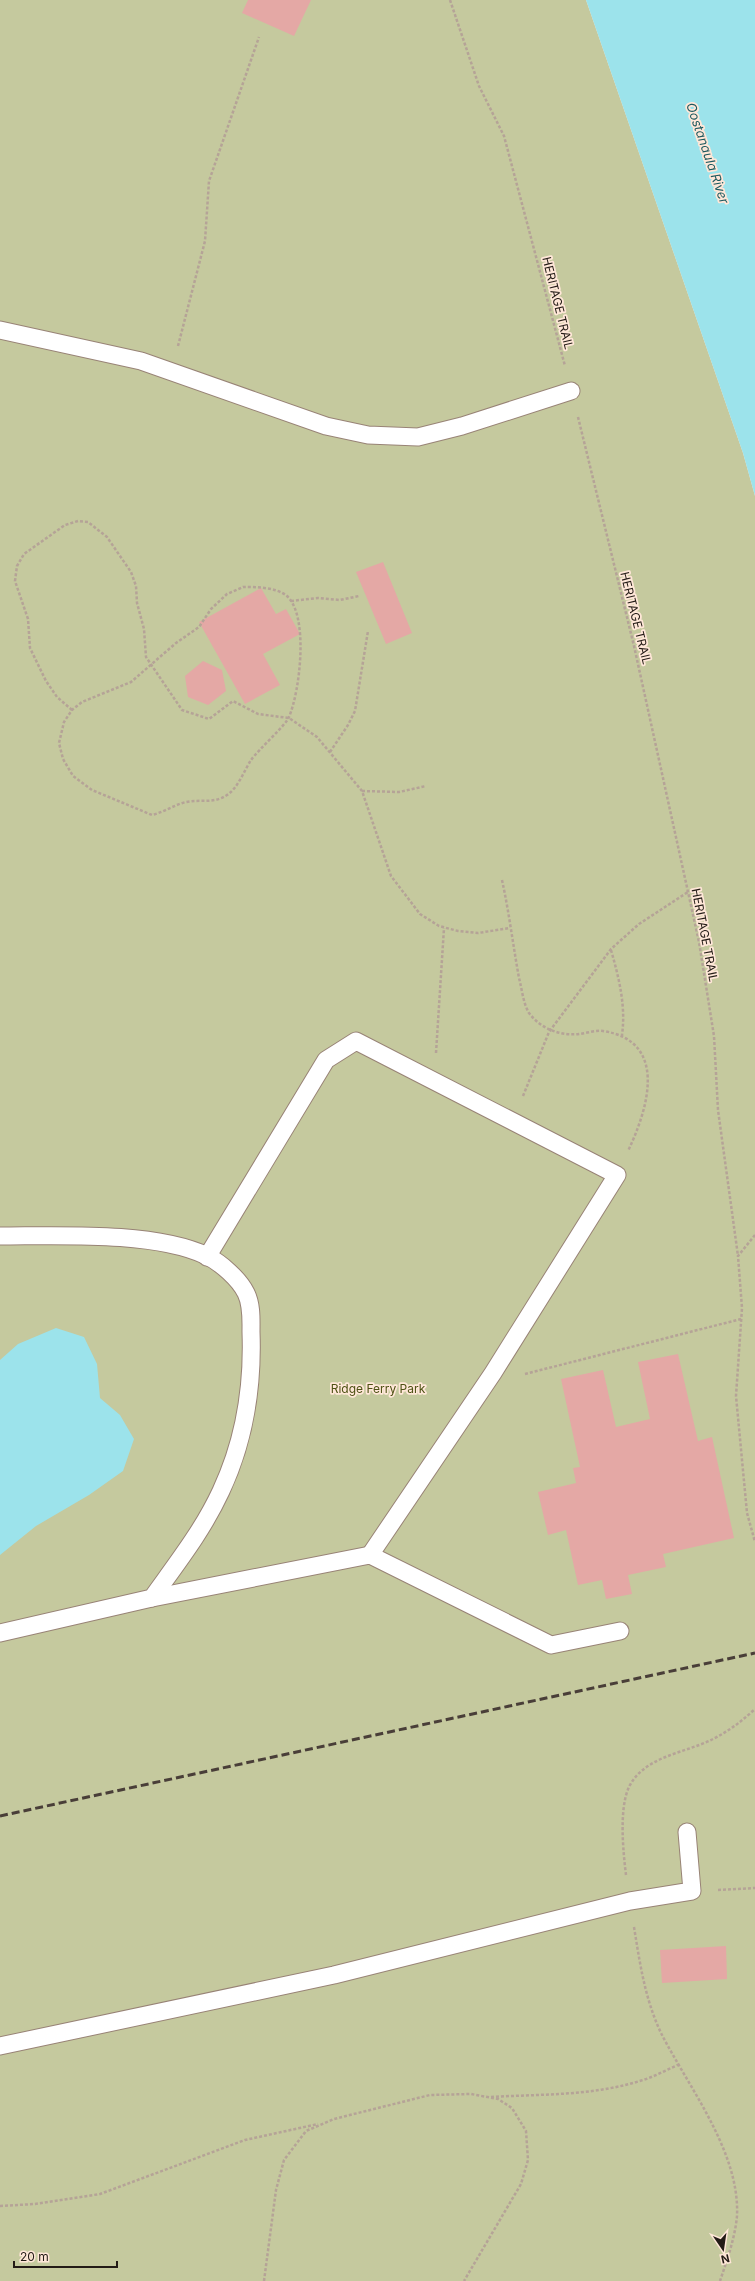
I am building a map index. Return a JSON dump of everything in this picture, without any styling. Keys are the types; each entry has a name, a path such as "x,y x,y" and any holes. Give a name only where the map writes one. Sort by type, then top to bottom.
{"lane":[{"path":"0,330 92,349 172,372 326,426 368,435 418,437 462,426 571,391"},
{"path":"207,1256 326,1060 356,1041 617,1175 486,1385 370,1555"},
{"path":"0,1236 83,1236 154,1242 207,1256 231,1274 246,1293 251,1312 252,1359 244,1422 221,1490 198,1534 152,1598"},
{"path":"0,1633 152,1598 370,1555 551,1645 620,1630"},
{"path":"0,2046 334,1975 630,1901 692,1892 686,1832"}],"path":[{"name":"HERITAGE TRAIL","path":"450,0 479,86 504,136 571,391 634,646 699,942 714,1036 718,1110 738,1256 741,1318 736,1396 747,1513 755,1542"},
{"path":"172,372 205,241 209,180 259,37"},
{"path":"72,710 57,697 46,681 30,648 28,619 15,581 17,566 24,554 65,525 78,521 88,522 107,537 131,572 136,586 137,602 144,629 146,657 182,710 209,719 233,701 258,714 289,718 317,736 362,791 391,876 420,914 444,928 478,933 510,928"},
{"path":"243,587 260,587 286,595 291,601 295,608 297,618 300,647 299,670 289,718 255,755 228,794 215,802 187,802 152,815 92,790 72,776 63,759 59,743 64,722 72,710 82,702 131,682 176,643 199,627 211,609 227,594 243,587"},
{"path":"291,601 318,598 340,600 359,596"},
{"path":"330,752 348,725 355,711 368,631"},
{"path":"362,791 399,792 426,786"},
{"path":"502,880 523,999 529,1012 542,1027 557,1032 577,1034 601,1030 622,1035 636,1046 647,1064 648,1086 644,1109 636,1135 617,1175"},
{"path":"513,1121 548,1032 611,949 639,924 688,892"},
{"path":"435,1081 444,928"},
{"path":"611,949 620,984 624,1020 622,1035"},
{"path":"738,1256 755,1235"},
{"path":"486,1385 741,1318"},
{"path":"720,2281 732,2242 737,2217 733,2175 716,2135 680,2064 661,2032 644,1988 625,1865 624,1815 630,1786 646,1768 680,1750 711,1740 737,1725 755,1709"},
{"path":"692,1892 755,1888"},
{"path":"486,2097 577,2094 644,2080 680,2064"},
{"path":"0,2206 35,2204 100,2194 245,2140 324,2123 430,2095 471,2094 498,2099 512,2108 526,2131 528,2160 521,2184 464,2281"},
{"path":"264,2281 276,2190 284,2160 306,2132 324,2123"}],"green space":[{"name":"Ridge Ferry Park","path":"0,0 586,0 743,453 755,496 755,2281 0,2281"}],"water":[{"name":"Oostanaula River","path":"586,0 755,0 755,496 743,453"},
{"path":"56,1328 84,1337 97,1364 100,1398 120,1415 134,1439 123,1471 89,1495 36,1526 0,1555 0,1360 18,1344"}],"building":[{"path":"248,0 311,0 294,36 242,13"},
{"path":"383,562 412,633 386,644 356,572"},
{"path":"261,588 276,614 286,609 300,634 263,654 280,685 245,704 199,622"},
{"path":"203,661 222,670 226,691 208,705 188,697 185,676"},
{"path":"678,1354 698,1441 712,1437 734,1538 663,1554 666,1567 628,1575 632,1594 606,1599 602,1580 578,1585 566,1530 548,1535 538,1492 576,1483 573,1468 580,1467 561,1379 603,1370 616,1427 650,1419 638,1362"},
{"path":"726,1946 727,1979 662,1983 660,1950"}],"railway":[{"path":"0,1816 755,1653"}]}
